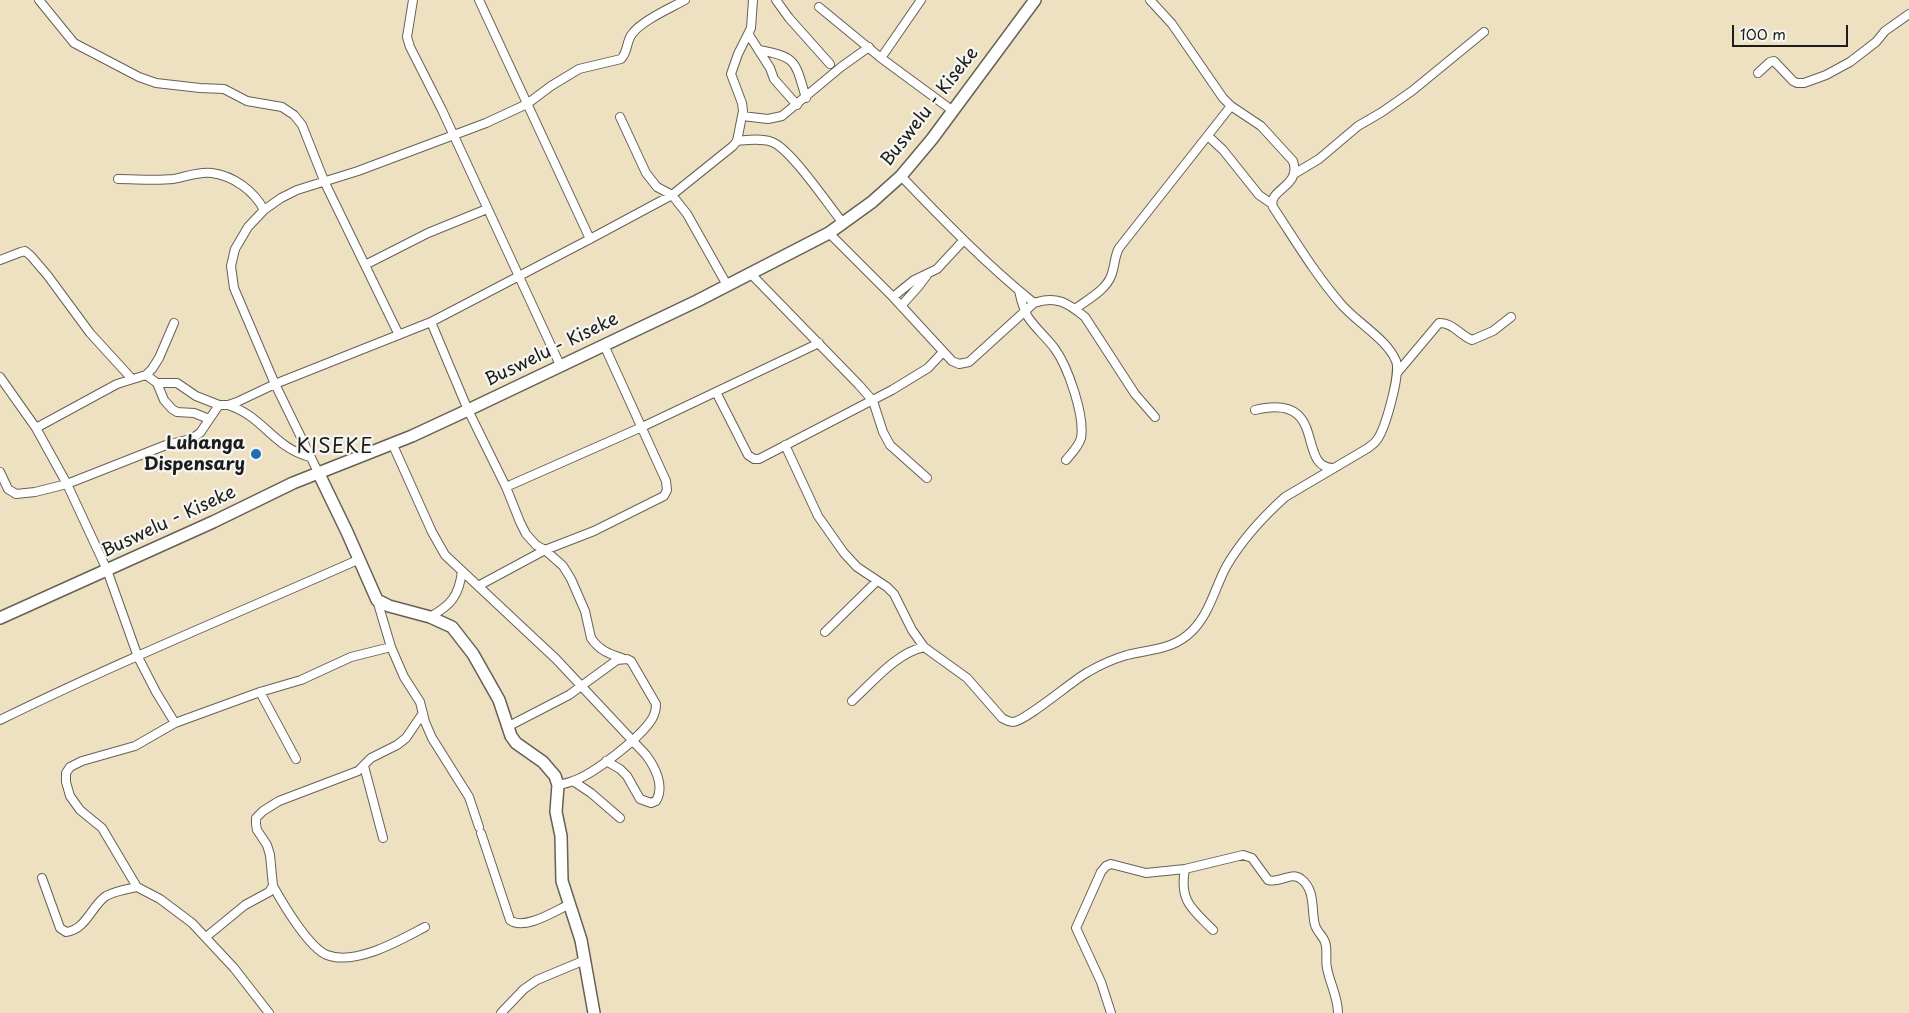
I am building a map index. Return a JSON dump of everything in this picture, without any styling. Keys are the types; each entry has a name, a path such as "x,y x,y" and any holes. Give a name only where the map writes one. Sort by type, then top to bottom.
{"main road":[{"name":"Buswelu - Kiseke","path":"0,618 318,472 468,410 751,274 829,233 872,202 901,176 953,111 1035,0"},
{"path":"318,472 360,559 377,600 389,606 430,617 452,627 465,642 498,700 509,726 511,736 516,743 543,762 554,776 558,785 556,812 562,836 562,881 579,931 594,1013"}],"street":[{"path":"39,0 74,43 139,77 156,83 224,89 247,101 272,104 290,110 302,125 324,182 399,335"},
{"path":"413,0 407,37 410,47 560,365"},
{"path":"478,0 590,240"},
{"path":"318,472 276,384 234,288 231,266 235,249 248,228 264,210 297,190 486,123 527,104 551,86 579,69 621,59 626,54 630,37 636,29 685,0"},
{"path":"228,405 431,322 672,196 726,153 737,141 742,116 742,103 731,74 738,54 749,35 753,18 753,0"},
{"path":"776,0 789,18 830,64"},
{"path":"881,58 921,0"},
{"path":"1150,0 1172,24 1211,81 1231,106 1248,116 1267,132 1293,161 1294,174 1289,184 1274,196 1272,204"},
{"path":"819,7 881,58 953,111"},
{"path":"1758,73 1770,62 1774,61 1786,75 1797,83 1804,83 1826,75 1870,48 1885,31 1909,14"},
{"path":"1294,174 1319,159 1358,126 1382,112 1412,90 1484,32"},
{"path":"749,35 770,68 774,79 797,105"},
{"path":"742,116 776,118 782,116 841,67 869,47"},
{"path":"759,50 790,58 795,64 806,98"},
{"path":"1075,309 1106,285 1111,277 1119,248 1231,106"},
{"path":"620,116 651,182 672,196 692,221 727,285"},
{"path":"785,445 818,516 831,536 857,567 887,586 894,594 912,630 924,647 967,678 1002,718 1009,722 1017,721 1087,672 1108,661 1127,655 1164,648 1192,632 1201,621 1210,604 1226,567 1264,519 1285,497 1336,468 1377,441 1385,422 1398,373 1396,360 1339,302 1311,265 1272,204 1259,195 1223,150 1208,136"},
{"path":"737,141 769,141 784,150 795,161 843,223"},
{"path":"118,179 173,179 211,173 230,179 245,187 255,195 264,210"},
{"path":"901,176 963,240 1034,303"},
{"path":"365,265 428,233 487,210"},
{"path":"829,233 893,297 943,352 952,361 959,364 969,362 1034,303 1043,300 1058,300 1075,309 1085,317 1135,394 1155,417"},
{"path":"893,297 914,280 927,275 941,266 963,240"},
{"path":"0,260 25,251 31,256 90,333 132,379"},
{"path":"751,274 873,401 890,445 928,478"},
{"path":"901,306 927,275"},
{"path":"1019,291 1024,311 1055,350 1065,365 1071,380 1079,412 1081,438 1066,460"},
{"path":"1398,373 1439,323 1447,324 1466,338 1472,340 1492,331 1511,317"},
{"path":"431,322 468,410 506,487 526,534 536,545 545,550 563,566 579,595 591,638 595,644 608,654 627,658 656,704 656,712 652,720 632,740 606,761 573,781 558,785"},
{"path":"36,428 117,384 146,375 158,358 174,323"},
{"path":"506,487 819,343"},
{"path":"478,586 545,550 594,530 664,496 667,490 666,481 604,345"},
{"path":"716,392 748,455 754,459 759,459 873,401 928,368 943,352"},
{"path":"146,375 157,383 164,400 172,409 177,412 194,413 209,419"},
{"path":"0,377 36,428 67,484 107,570 138,657 175,723"},
{"path":"157,383 177,383 196,396 248,413 285,447 310,457"},
{"path":"0,472 8,489 16,494 35,492 67,484 166,445 192,439 200,433 219,405"},
{"path":"1254,410 1269,406 1294,412 1301,417 1318,461 1327,468 1336,468"},
{"path":"392,443 438,545 445,555 582,686 646,754 655,769 660,787 656,801 651,803 640,799 627,776 620,769 606,761"},
{"path":"0,720 49,696 250,606 360,559"},
{"path":"430,617 443,610 452,602 460,584 462,571"},
{"path":"825,632 877,581"},
{"path":"377,600 391,647 404,677 420,702 432,738 469,797 510,920 515,924 525,924 570,904"},
{"path":"269,1013 244,980 192,923 160,899 136,888 102,828 80,810 70,796 66,782 66,772 70,767 82,761 135,746 175,723 260,692 301,680 351,657 391,647"},
{"path":"852,701 910,651 924,647"},
{"path":"509,726 569,696 622,658"},
{"path":"260,692 296,760"},
{"path":"423,713 406,738 397,745 371,758 364,766 347,776 278,801 256,818 257,830 267,845 270,855 273,886 282,902 313,945 326,955 343,957 362,954 395,942 425,927"},
{"path":"364,766 383,838"},
{"path":"573,781 591,793 620,818"},
{"path":"1111,1013 1101,982 1076,928 1095,884 1106,866 1111,864 1146,873 1185,869 1243,855 1252,858 1268,880 1276,882 1292,876 1303,880 1312,898 1316,926 1326,945 1327,968 1337,1002 1338,1013"},
{"path":"1185,869 1183,887 1187,902 1190,908 1213,930"},
{"path":"42,878 60,928 66,932 74,930 101,900 107,896 136,888"},
{"path":"206,937 245,905 269,892 273,886"},
{"path":"501,1013 513,999 537,980 585,960"}],"place":[{"name":"Luhanga Dispensary","path":"256,454"}],"district":[{"name":"KISEKE","path":"335,447"}]}
